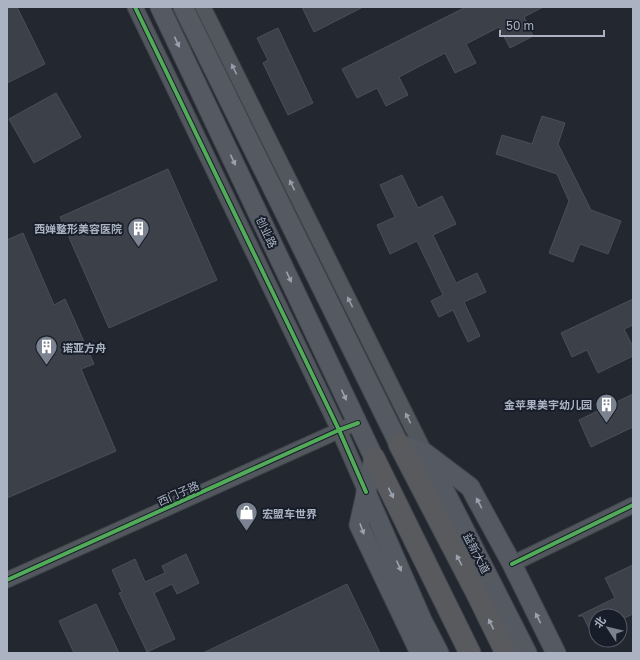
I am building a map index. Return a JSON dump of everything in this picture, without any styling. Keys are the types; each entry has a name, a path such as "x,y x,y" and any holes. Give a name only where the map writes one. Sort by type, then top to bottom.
{"highway":[{"path":"398,444 486,591 506,653"},
{"path":"374,458 470,653"}],"main road":[{"name":"创业路","path":"160,7 374,458"},
{"path":"183,7 398,444 426,453 470,487 512,564 556,653"},
{"name":"益新大道","path":"426,453 486,591 527,653"},
{"path":"374,458 359,525 420,653"},
{"path":"366,492 422,620 439,653"}],"street":[{"path":"135,7 339,430 366,492"},
{"path":"203,7 426,453"},
{"name":"西门子路","path":"7,580 339,430 358,423"},
{"path":"512,564 633,505"}],"building":[{"path":"7,7 17,7 45,64 7,83"},
{"path":"302,7 363,7 314,32"},
{"path":"466,7 543,7 524,17 533,36 510,48 499,27 466,44 476,63 455,73 445,53 399,77 408,95 386,106 377,88 357,98 342,69"},
{"path":"278,28 313,103 288,115 263,63 268,60 257,38"},
{"path":"56,93 81,137 34,163 9,119"},
{"path":"542,116 565,123 558,144 591,210 621,221 608,254 580,244 573,262 549,253 569,201 557,174 496,154 502,135 532,144"},
{"name":"西婵整形美容医院","path":"168,169 217,280 109,328 60,217"},
{"path":"402,175 418,208 442,196 456,224 433,235 456,283 477,273 486,292 464,302 480,336 468,342 453,310 439,317 431,301 443,295 417,241 390,254 377,225 395,217 380,185"},
{"name":"诺亚方舟","path":"23,233 54,305 65,299 94,364 81,369 116,451 7,498 7,240"},
{"path":"633,299 633,325 624,329 633,347 633,356 598,373 587,350 572,357 561,333"},
{"name":"金苹果美宇幼儿园","path":"633,394 633,427 591,447 579,420"},
{"path":"186,554 199,583 177,594 172,584 154,593 175,639 147,652 119,593 122,592 112,570 135,559 145,582 165,573 162,566"},
{"path":"633,565 633,614 628,616 628,608 594,608 615,598 605,578"},
{"path":"347,584 380,653 203,653"},
{"path":"96,604 119,653 74,653 59,621"},
{"path":"588,611 588,626 583,616 578,616"}],"cycle path":[{"path":"135,7 339,430 366,492"},
{"path":"7,580 339,430 358,423"},
{"path":"512,564 633,505"}],"place":[{"name":"西婵整形美容医院","path":"138,248"},
{"name":"诺亚方舟","path":"47,366"},
{"name":"金苹果美宇幼儿园","path":"607,424"},
{"name":"宏盟车世界","path":"246,532"}]}
